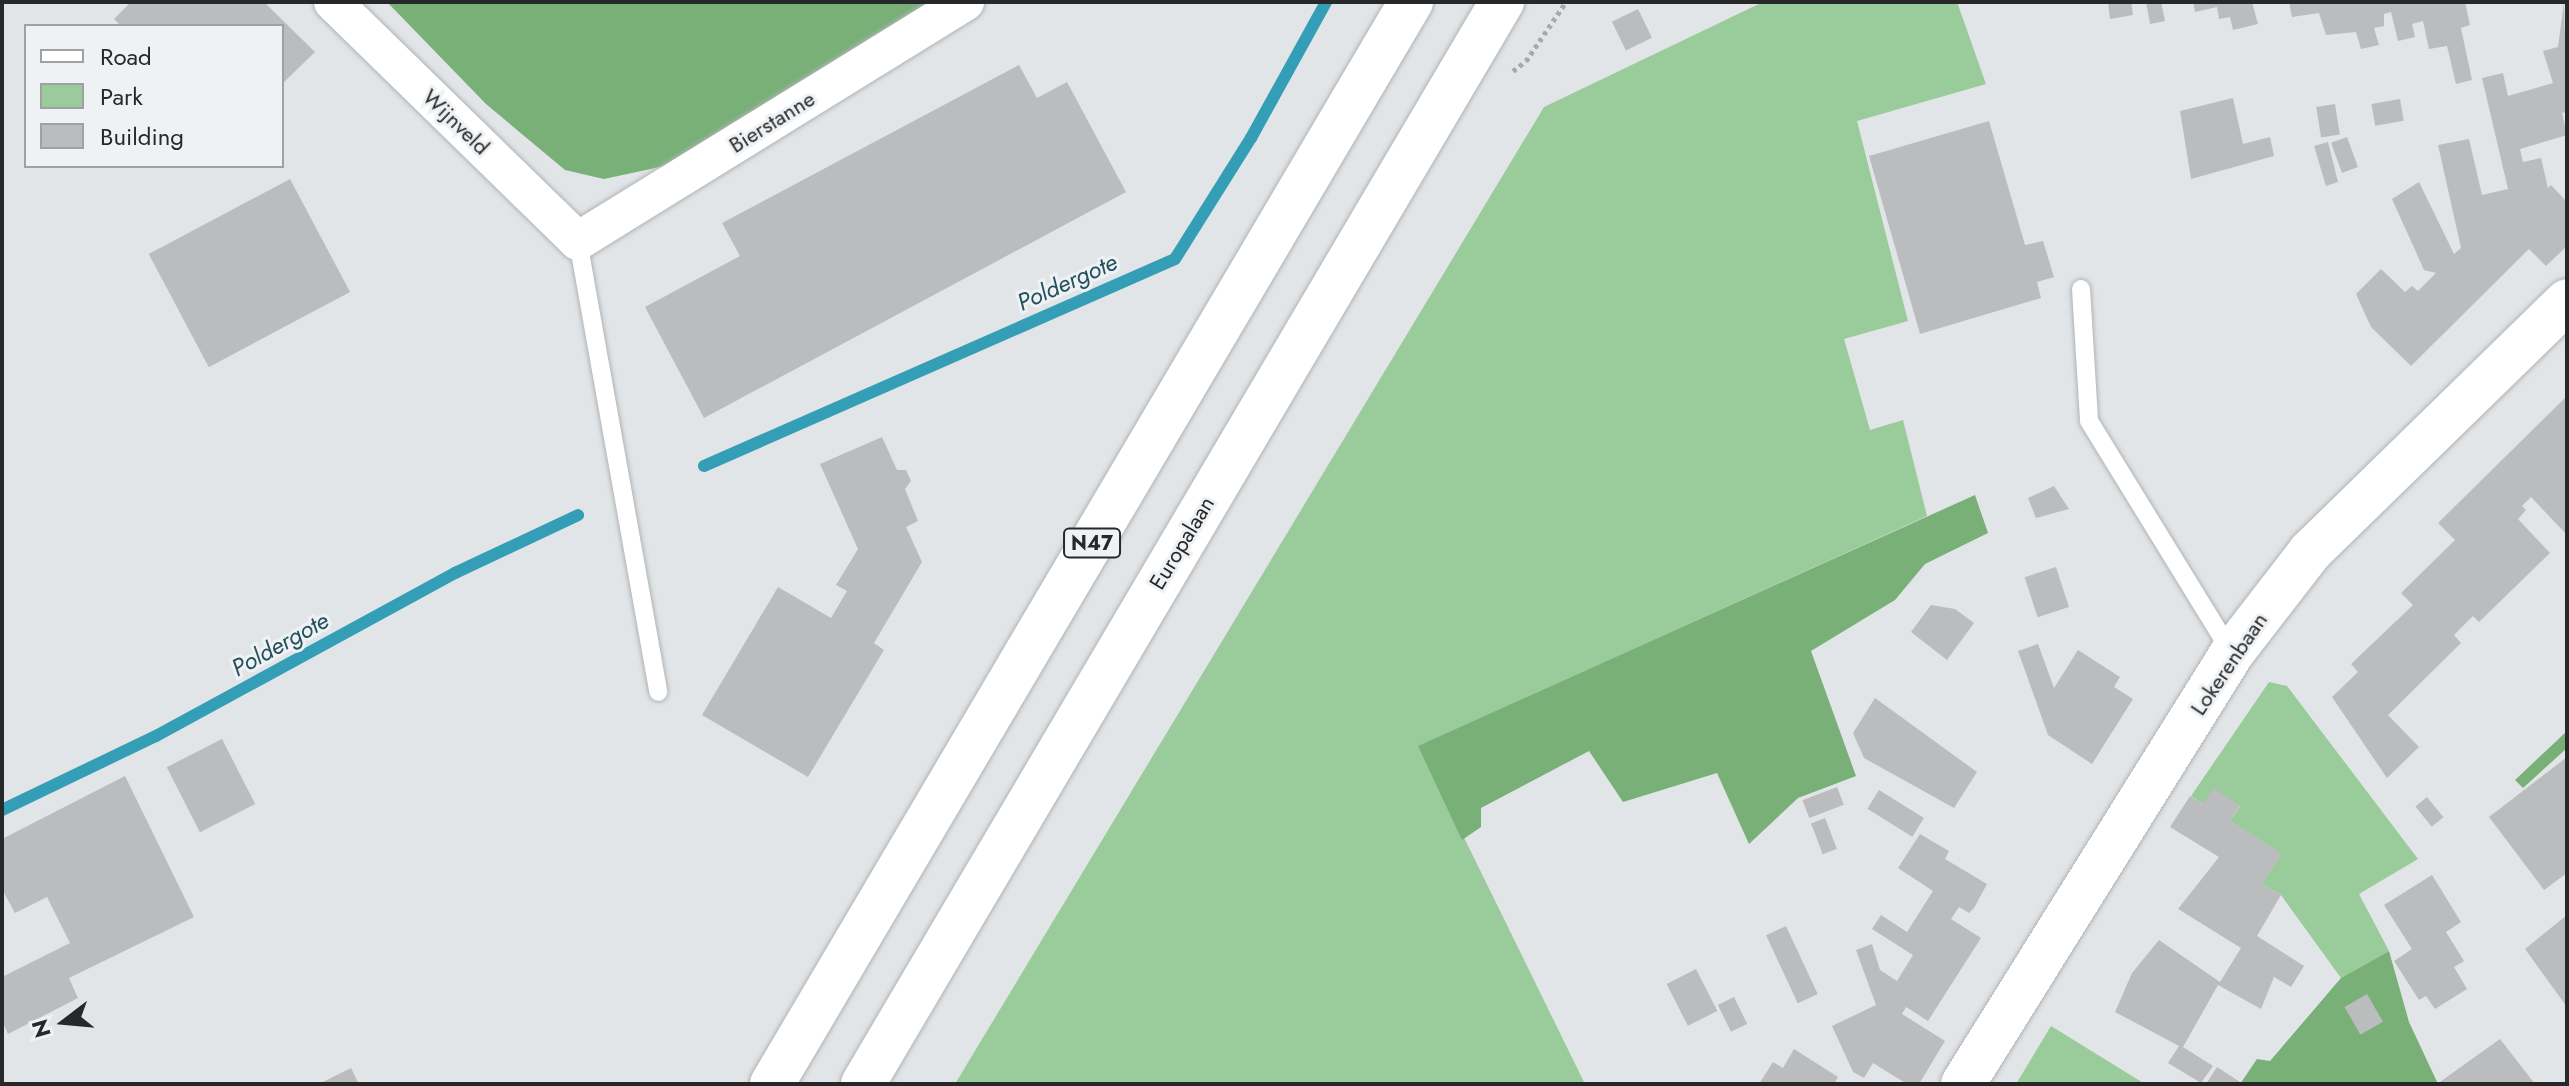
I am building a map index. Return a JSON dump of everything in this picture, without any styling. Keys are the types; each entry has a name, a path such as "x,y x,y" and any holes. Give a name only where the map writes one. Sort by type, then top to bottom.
{"main road":[{"name":"N47","path":"772,1084 1411,2"},
{"name":"Europalaan","path":"863,1084 1502,2"},
{"name":"Lokerenbaan","path":"1963,1084 2232,653 2310,552 2567,301"}],"street":[{"name":"Wijnveld","path":"333,2 578,241"},
{"name":"Bierstanne","path":"578,241 965,2"}],"lane":[{"path":"578,241 658,692"},
{"path":"2081,289 2089,421 2232,653"}],"green space":[{"path":"387,2 945,2 683,162 604,179 565,170 486,104"},
{"path":"1763,2 1957,2 1986,84 1857,121 1908,321 1844,339 1870,430 1903,420 1927,516 1419,746 1585,1084 955,1084 1544,107"},
{"path":"1975,495 1988,533 1925,564 1895,600 1811,651 1856,776 1798,798 1749,844 1717,773 1623,802 1589,751 1481,808 1481,827 1462,840 1418,746"},
{"path":"2269,682 2287,686 2418,859 2359,894 2389,951 2341,978 2281,895 2262,884 2281,854 2230,821 2240,806 2203,804 2191,796"},
{"path":"2567,731 2567,748 2523,788 2515,780"},
{"path":"2389,951 2409,1022 2438,1084 2240,1084 2257,1059 2270,1061 2341,978"},
{"path":"2051,1026 2145,1084 2016,1084"}],"building":[{"path":"131,2 264,2 315,52 284,82 284,24 119,24 114,19"},
{"path":"2108,2 2131,2 2133,15 2110,19"},
{"path":"2146,2 2161,2 2165,21 2150,24"},
{"path":"2193,2 2252,2 2258,24 2233,30 2230,17 2219,19 2217,7 2195,12"},
{"path":"2289,2 2465,2 2470,25 2461,28 2472,80 2456,84 2447,46 2429,49 2423,21 2412,24 2415,37 2398,41 2391,12 2384,14 2384,26 2374,28 2379,45 2361,49 2356,32 2326,35 2319,13 2292,17"},
{"path":"2564,2 2567,112 2562,113 2567,135 2520,149 2523,162 2541,158 2548,188 2551,185 2567,202 2567,246 2546,266 2529,249 2411,366 2371,327 2356,294 2381,269 2405,292 2412,286 2418,291 2436,273 2424,270 2392,199 2419,182 2454,254 2461,248 2438,145 2469,139 2482,195 2508,189 2482,78 2503,73 2508,96 2553,83 2543,51 2558,47"},
{"path":"1638,9 1652,38 1626,50 1612,22"},
{"path":"1019,65 1037,98 1067,82 1126,192 704,418 645,307 740,256 722,223"},
{"path":"2233,98 2243,144 2270,137 2274,156 2191,179 2180,111"},
{"path":"2400,99 2404,121 2375,126 2371,104"},
{"path":"2335,104 2340,135 2321,138 2316,107"},
{"path":"1989,121 2025,245 2043,241 2054,277 2037,282 2041,298 1920,334 1869,156"},
{"path":"2347,137 2358,167 2342,173 2331,143"},
{"path":"2328,142 2338,182 2326,186 2314,146"},
{"path":"290,179 350,292 209,367 149,254"},
{"path":"2567,396 2567,535 2531,497 2522,506 2526,510 2518,519 2550,553 2479,622 2473,616 2454,635 2461,643 2388,715 2419,747 2387,778 2332,697 2358,672 2351,664 2413,605 2401,593 2455,540 2438,523"},
{"path":"882,437 897,470 906,470 911,481 905,489 918,521 906,527 922,562 874,643 884,650 808,777 702,715 778,587 831,618 847,591 836,585 858,549 820,464"},
{"path":"2054,486 2069,509 2036,518 2028,498"},
{"path":"2056,567 2069,607 2038,617 2025,577"},
{"path":"1931,605 1955,609 1974,623 1947,660 1911,632"},
{"path":"2038,644 2054,688 2078,650 2120,677 2114,687 2133,699 2092,764 2048,735 2018,651"},
{"path":"1875,698 1977,772 1954,808 1864,758 1853,733"},
{"path":"222,739 255,804 200,832 167,767"},
{"path":"2567,757 2567,873 2544,890 2489,817"},
{"path":"125,776 194,917 69,978 78,998 8,1034 2,1021 2,977 70,943 47,897 15,913 2,889 2,839"},
{"path":"1837,787 1844,805 1809,818 1802,800"},
{"path":"2213,788 2240,805 2230,821 2282,854 2262,884 2281,895 2257,936 2304,966 2291,987 2274,977 2261,1009 2218,985 2183,1047 2213,1066 2201,1083 2168,1063 2179,1046 2115,1012 2132,973 2159,940 2220,982 2241,948 2178,909 2219,857 2170,827 2190,796 2203,804"},
{"path":"1879,790 1924,818 1912,837 1867,809"},
{"path":"2427,797 2443,817 2432,827 2415,806"},
{"path":"1825,818 1837,849 1823,854 1811,823"},
{"path":"1920,834 1949,851 1945,859 1987,884 1969,913 1959,907 1951,919 1981,938 1928,1021 1906,1007 1902,1014 1945,1041 1919,1084 1907,1084 1873,1063 1864,1078 1853,1072 1832,1026 1876,1005 1856,950 1872,944 1880,970 1897,981 1913,955 1872,929 1881,915 1907,932 1933,891 1898,868"},
{"path":"2432,875 2461,922 2446,932 2464,961 2454,967 2467,989 2435,1009 2426,996 2419,1000 2394,961 2412,949 2384,905"},
{"path":"2567,915 2567,1007 2525,949"},
{"path":"1786,926 1818,994 1798,1003 1766,935"},
{"path":"1696,969 1717,1011 1688,1026 1667,984"},
{"path":"2367,994 2383,1022 2360,1035 2344,1007"},
{"path":"1734,997 1747,1024 1731,1032 1718,1005"},
{"path":"2500,1039 2535,1084 2437,1084"},
{"path":"1794,1049 1838,1077 1834,1084 1759,1084 1773,1062 1783,1068"},
{"path":"2217,1067 2240,1082 2239,1084 2206,1084"},
{"path":"351,1068 359,1084 319,1084"}],"waterway":[{"name":"Poldergote","path":"704,466 1175,259 1251,138 1326,2"},
{"name":"Poldergote","path":"2,810 156,736 455,573 578,515"}]}
